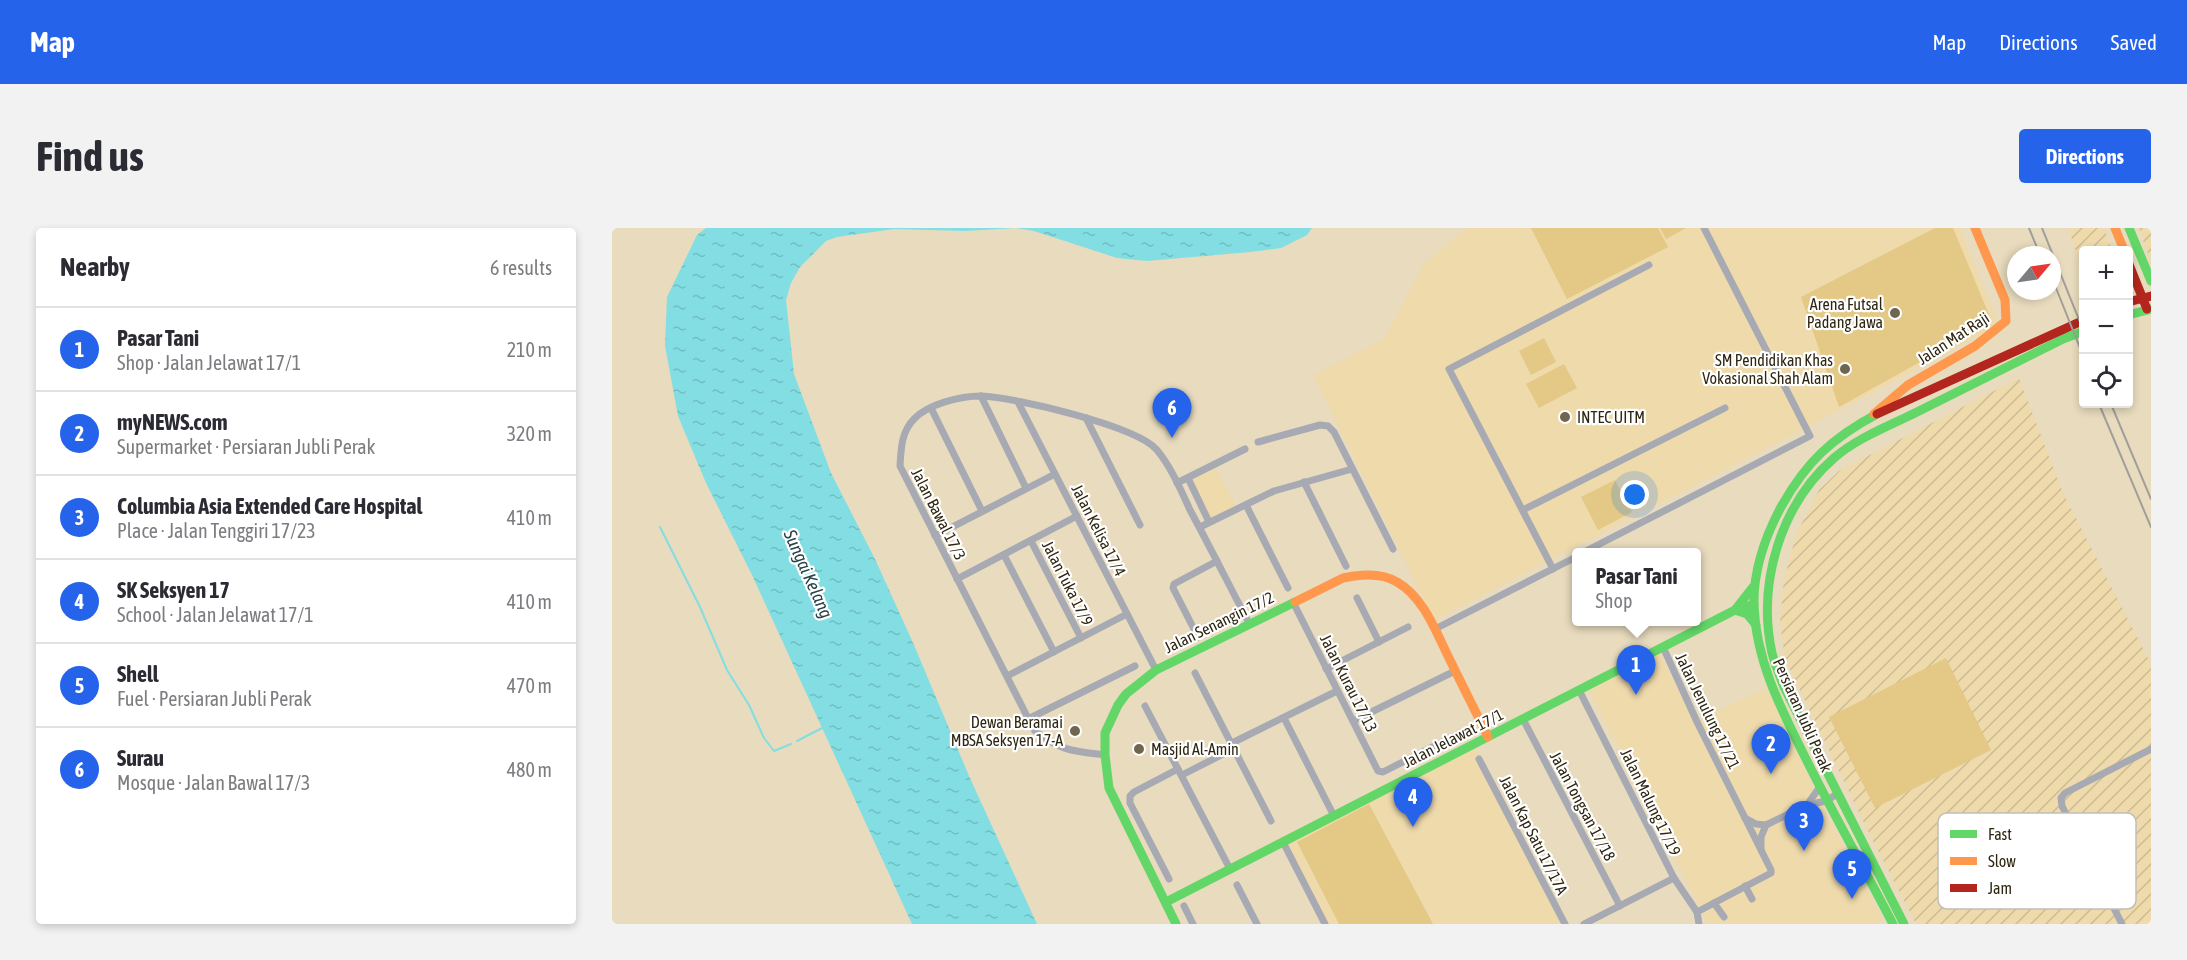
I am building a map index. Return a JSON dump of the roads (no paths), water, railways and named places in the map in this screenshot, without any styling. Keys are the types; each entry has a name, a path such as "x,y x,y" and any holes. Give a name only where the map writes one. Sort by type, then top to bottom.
{"main road":[{"name":"Jalan Mat Raji","path":"1868,420 1912,382 1985,338 2006,321 2005,300 1976,228"},
{"path":"2115,228 2122,246"},
{"path":"2129,228 2151,281"},
{"path":"2133,271 2146,296 2150,312 2133,314"},
{"name":"Persiaran Jubli Perak","path":"1904,924 1837,794 1784,687 1776,666 1771,648 1768,589 1777,549 1785,526 1800,496 1815,476 1835,457 1877,431 2079,323"},
{"name":"Persiaran Jubli Perak","path":"1893,924 1819,788 1766,672 1756,625 1754,584 1769,533 1790,490 1820,452 1853,429 1914,397 2062,334 2079,332"},
{"path":"1912,382 1909,393 1914,397"},
{"path":"1853,429 1877,431"},
{"name":"Jalan Senangin 17/2","path":"1176,924 1108,788 1105,755 1105,733 1118,705 1126,694 1155,670 1343,578 1359,574 1374,574 1390,578 1404,586 1424,610 1488,737"},
{"path":"1754,584 1750,593 1735,610 1748,614 1756,625"},
{"path":"1754,604 1765,596 1768,589"},
{"name":"Jalan Jelawat 17/1","path":"1166,902 1735,610 1754,604"}],"street":[{"path":"1592,548 1810,435 1704,228"},
{"path":"1553,569 1449,369 1649,264"},
{"path":"981,396 1026,488"},
{"name":"Jalan Bawal 17/3","path":"1105,755 1071,751 1051,744 1034,730 900,466 902,441 913,420 931,408 981,396 1058,409 1132,434 1157,449 1249,622"},
{"name":"Jalan Kelisa 17/4","path":"1018,402 1155,670"},
{"path":"931,408 982,511"},
{"path":"1523,510 1725,408"},
{"path":"1086,418 1140,525"},
{"path":"1258,442 1320,425 1328,426 1334,432 1393,549"},
{"path":"1177,483 1245,449"},
{"path":"1200,527 1274,491 1352,469"},
{"path":"935,536 1055,474"},
{"path":"1188,478 1209,522"},
{"path":"1304,482 1346,566"},
{"path":"1246,504 1288,588"},
{"path":"957,579 1077,516"},
{"name":"Jalan Tuka 17/9","path":"1031,542 1081,638"},
{"path":"1005,555 1054,652"},
{"path":"1435,629 1572,559"},
{"path":"1198,637 1173,588 1174,584 1217,561"},
{"path":"1357,598 1379,642"},
{"name":"Jalan Kurau 17/13","path":"1293,602 1378,771 1383,772 1462,732"},
{"path":"1007,676 1127,614"},
{"path":"1326,669 1408,627"},
{"name":"Jalan Jenulung 17/21","path":"1663,647 1763,853"},
{"path":"1028,719 1135,666"},
{"path":"1353,721 1455,671"},
{"path":"1195,673 1271,821"},
{"name":"Jalan Malung 17/19","path":"1579,690 1674,878 1696,912 1699,924"},
{"path":"1169,879 1130,803 1130,796 1134,792 1232,747 1337,691"},
{"path":"1145,706 1230,869"},
{"path":"1284,718 1334,816"},
{"name":"Jalan Tongsan 17/18","path":"1522,719 1620,906"},
{"path":"2066,813 2061,798 2065,793 2151,749"},
{"name":"Jalan Kap Satu 17/17A","path":"1479,759 1565,924"},
{"path":"1807,805 1819,788"},
{"path":"1745,818 1756,824 1766,825 1807,805 1826,801 1837,794"},
{"path":"1696,912 1771,873 1763,853 1761,837 1766,825"},
{"path":"1283,842 1325,924"},
{"path":"1584,924 1674,878"},
{"path":"1237,885 1257,924"},
{"path":"1745,886 1752,899"},
{"path":"1714,903 1724,917"},
{"path":"1184,906 1193,924"},
{"path":"2114,909 2122,924"}],"water":[{"name":"Sungai Kelang","path":"706,228 1016,228 964,231 894,229 837,237 826,241 800,267 791,283 786,300 794,374 831,473 875,559 969,776 1037,924 912,924 752,575 706,483 678,416 665,346 667,297 697,235"},
{"path":"1016,228 1312,228 1307,235 1281,248 1147,261 1117,258 1034,231"}],"waterway":[{"path":"660,527 700,607 727,670 749,705 764,738 774,751 791,744"},
{"path":"797,741 824,727"}],"railway":[{"path":"2029,228 2036,246"},
{"path":"2042,228 2079,320"},
{"path":"2061,300 2082,354"},
{"path":"2101,408 2151,527"},
{"path":"2113,408 2151,499"}],"place":[{"name":"Arena Futsal Padang Jawa","path":"1895,313"},
{"name":"SM Pendidikan Khas Vokasional Shah Alam","path":"1845,369"},
{"name":"INTEC UITM","path":"1565,417"},
{"name":"Surau","path":"1172,438"},
{"name":"Pasar Tani","path":"1636,695"},
{"name":"Dewan Beramai MBSA Seksyen 17-A","path":"1075,731"},
{"name":"Masjid Al-Amin","path":"1139,749"},
{"name":"myNEWS.com","path":"1771,774"},
{"name":"SK Seksyen 17","path":"1413,827"},
{"name":"Columbia Asia Extended Care Hospital","path":"1804,851"},
{"name":"Shell","path":"1852,899"}]}
